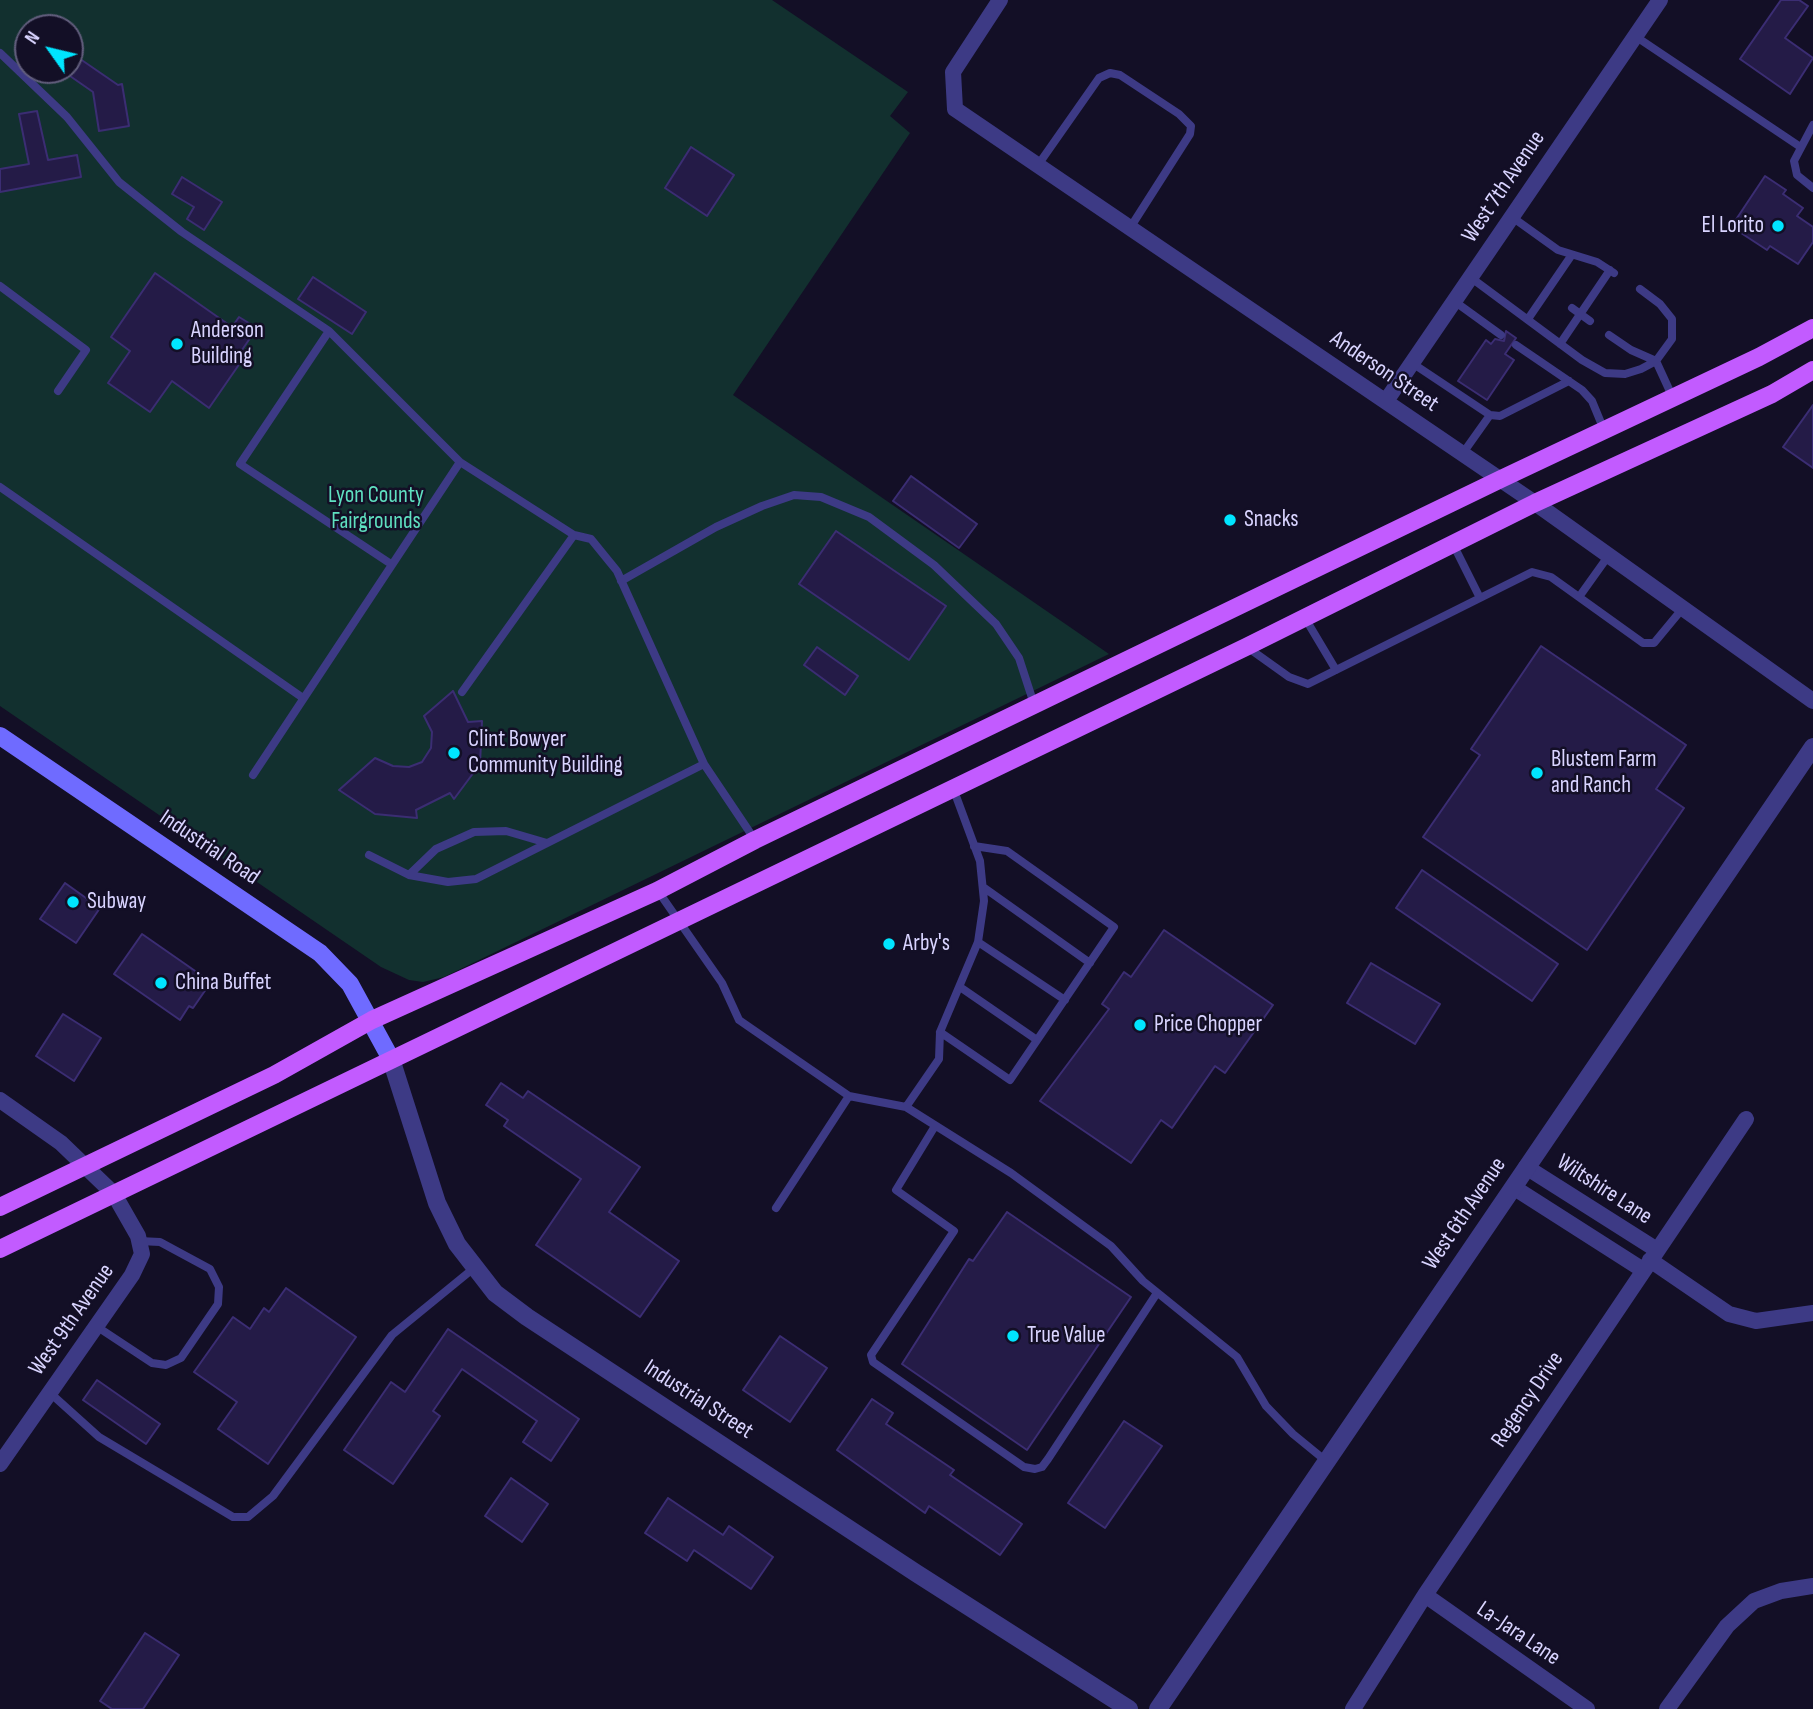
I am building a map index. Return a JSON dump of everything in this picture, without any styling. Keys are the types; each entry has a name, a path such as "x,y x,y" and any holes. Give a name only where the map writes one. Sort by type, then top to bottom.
{"main road":[{"path":"0,1207 274,1075 372,1020 657,891 755,840 1813,328"},
{"path":"0,1249 1246,647 1535,503 1772,394 1813,370"},
{"name":"Industrial Road","path":"0,736 320,953 351,984 372,1020"},
{"name":"Industrial Street","path":"372,1020 391,1059"}],"street":[{"name":"Anderson Street","path":"999,0 953,72 955,109 1501,479 1813,701"},
{"name":"West 7th Avenue","path":"1386,401 1660,0"},
{"name":"West 6th Avenue","path":"1158,1709 1813,747"},
{"name":"Industrial Street","path":"391,1059 437,1203 457,1244 495,1293 538,1325 1129,1709"},
{"path":"0,1100 61,1143 114,1194 139,1241"},
{"name":"Regency Drive","path":"1353,1709 1425,1595 1746,1119"},
{"name":"Wiltshire Lane","path":"1526,1167 1650,1260 1729,1314 1756,1321 1813,1313"},
{"path":"1513,1187 1650,1260"},
{"name":"West 9th Avenue","path":"0,1464 132,1275 142,1254 139,1241"},
{"path":"1667,1709 1727,1626 1754,1601 1781,1591 1813,1586"},
{"name":"La-Jara Lane","path":"1425,1595 1587,1709"}],"lane":[{"path":"1635,36 1799,146"},
{"path":"0,53 67,117 119,182 182,232 329,331 460,462 574,535 591,539 617,571 704,764 755,840"},
{"path":"1038,165 1099,78 1110,73 1120,75 1150,94 1191,126 1190,134 1130,228"},
{"path":"1813,125 1799,146 1794,161 1797,175 1813,188"},
{"path":"1511,217 1571,256 1597,262 1612,271 1560,344"},
{"path":"1528,319 1571,256"},
{"path":"1470,277 1560,344 1605,373 1625,373 1656,361 1672,339 1672,319 1660,304 1640,289"},
{"path":"0,286 86,351 58,390"},
{"path":"1547,290 1557,298"},
{"path":"1454,302 1501,335"},
{"path":"1572,308 1590,321"},
{"path":"329,331 240,464 391,564"},
{"path":"1609,335 1631,350 1656,361 1673,398"},
{"path":"1516,345 1569,381 1592,401 1604,430"},
{"path":"1412,363 1490,415 1500,416 1569,381"},
{"path":"1463,453 1490,415"},
{"path":"253,775 460,462"},
{"path":"0,487 303,698"},
{"path":"621,581 716,527 762,506 794,495 821,497 869,517 934,565 996,624 1019,658 1034,705"},
{"path":"462,692 574,535"},
{"path":"1453,544 1479,597"},
{"path":"1579,597 1609,555"},
{"path":"1246,647 1289,677 1308,684 1532,572 1551,577 1643,643 1654,643 1683,608"},
{"path":"1304,618 1336,670"},
{"path":"369,855 409,875 448,882 476,879 704,764"},
{"path":"906,1107 939,1059 940,1032 978,942 984,901 983,887 974,846 953,788"},
{"path":"409,875 436,849 474,832 506,831 547,843"},
{"path":"940,1032 1010,1080 1114,927 1007,851 974,846"},
{"path":"983,887 1090,963"},
{"path":"657,891 722,983 739,1020 849,1096 906,1107 1011,1173 1111,1246 1157,1293 1237,1357 1254,1381 1266,1406 1293,1434 1326,1461"},
{"path":"978,942 1065,1000"},
{"path":"960,987 1037,1040"},
{"path":"776,1208 849,1096"},
{"path":"935,1126 896,1190 954,1231 871,1355 873,1362 1024,1467 1035,1469 1042,1467 1048,1459 1157,1293"},
{"path":"96,1326 152,1363 166,1365 181,1358 218,1304 219,1287 210,1269 160,1242 139,1241"},
{"path":"49,1392 99,1437 233,1517 248,1517 273,1496 392,1335 474,1268"}],"green space":[{"name":"Lyon County Fairgrounds","path":"0,0 772,0 908,92 890,116 910,133 733,395 1109,654 444,977 423,982 409,980 381,967 0,706"}],"building":[{"path":"1781,0 1799,0 1808,6 1785,38 1813,58 1790,94 1740,59"},
{"path":"84,62 118,85 122,84 129,126 99,131 93,92 82,84 84,84"},
{"path":"37,111 48,160 77,155 81,177 0,192 0,169 29,164 19,114"},
{"path":"691,147 734,175 707,216 665,188"},
{"path":"1765,176 1786,190 1783,194 1803,208 1797,216 1813,227 1813,242 1798,264 1770,246 1767,250 1738,231 1742,226 1735,221"},
{"path":"182,177 222,202 204,230 187,219 194,207 172,194"},
{"name":"Anderson Building","path":"155,273 232,327 239,317 257,328 242,350 247,353 209,408 172,381 150,412 108,383 130,351 111,337"},
{"path":"313,277 366,312 352,334 298,299"},
{"path":"1506,331 1516,338 1505,354 1514,360 1487,400 1458,381 1486,340 1491,344 1495,339 1504,341"},
{"path":"1813,405 1813,468 1783,447"},
{"path":"911,476 977,524 959,548 893,501"},
{"path":"836,531 946,606 909,660 799,584"},
{"path":"1541,646 1686,745 1656,789 1684,808 1587,950 1423,837 1480,755 1471,749"},
{"path":"817,647 858,676 845,695 804,665"},
{"name":"Clint Bowyer Community Building","path":"453,691 468,722 482,721 480,764 454,799 450,793 416,810 417,818 375,814 339,790 375,758 393,766 409,767 422,762 431,748 432,732 424,716"},
{"path":"1422,870 1558,964 1532,1001 1396,908"},
{"path":"65,883 100,908 76,943 40,919"},
{"path":"1164,930 1273,1005 1225,1073 1215,1066 1172,1128 1161,1120 1131,1163 1040,1101 1109,1009 1102,1004 1124,972 1131,977"},
{"path":"142,934 211,982 193,1008 189,1006 180,1020 114,974"},
{"path":"1371,963 1440,1004 1415,1044 1347,1003"},
{"path":"63,1014 101,1038 74,1081 36,1056"},
{"path":"501,1083 523,1098 528,1091 640,1167 609,1212 679,1261 640,1317 536,1245 581,1179 504,1126 508,1120 486,1105"},
{"name":"True Value","path":"1007,1212 1131,1297 1027,1450 902,1364 969,1259 973,1261"},
{"path":"286,1288 356,1337 268,1464 218,1429 237,1402 194,1372 233,1317 250,1329 264,1308 269,1312"},
{"path":"448,1329 579,1419 551,1461 523,1442 537,1421 462,1369 433,1411 440,1416 393,1484 344,1450 391,1382 405,1392"},
{"path":"780,1336 827,1368 790,1422 743,1390"},
{"path":"97,1380 160,1424 146,1444 83,1400"},
{"path":"872,1399 893,1413 886,1424 954,1470 950,1475 1022,1524 1000,1555 929,1506 925,1513 837,1450"},
{"path":"1124,1421 1162,1446 1105,1528 1068,1503"},
{"path":"511,1478 548,1504 522,1542 485,1516"},
{"path":"668,1498 723,1535 729,1526 773,1557 751,1589 694,1550 687,1561 645,1533"},
{"path":"145,1633 179,1655 143,1709 112,1709 100,1701"}],"place":[{"name":"El Lorito","path":"1778,226"},
{"name":"Anderson Building","path":"177,344"},
{"name":"Snacks","path":"1230,520"},
{"name":"Clint Bowyer Community Building","path":"454,753"},
{"name":"Blustem Farm and Ranch","path":"1537,773"},
{"name":"Subway","path":"73,902"},
{"name":"Arby's","path":"889,944"},
{"name":"China Buffet","path":"161,983"},
{"name":"Price Chopper","path":"1140,1025"},
{"name":"True Value","path":"1013,1336"}]}
